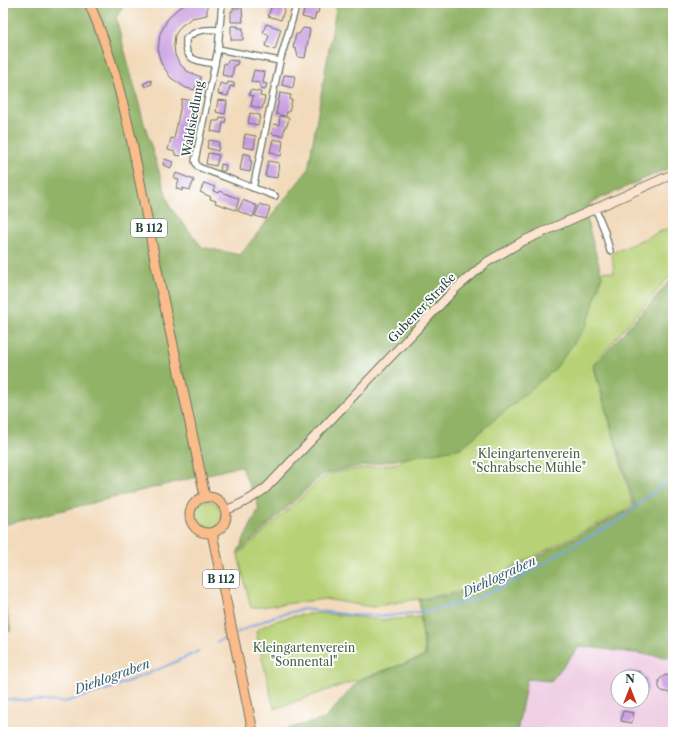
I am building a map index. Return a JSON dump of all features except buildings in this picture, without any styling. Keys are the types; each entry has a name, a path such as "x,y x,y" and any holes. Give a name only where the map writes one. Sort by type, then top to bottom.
{"main road":[{"name":"B 112","path":"89,3 101,31 111,61 132,144 205,497"},
{"name":"Gubener Straße","path":"226,510 252,499 266,488 455,289 486,262 523,241 673,174"},
{"path":"205,497 218,500 226,510 225,522 222,527 212,533 197,530 190,517 193,504 205,497"},
{"name":"B 112","path":"212,533 253,732"}],"street":[{"name":"Waldsiedlung","path":"222,3 218,49 195,161 198,168 274,196"},
{"path":"252,188 280,61 297,3"},
{"path":"215,64 196,61 188,56 186,50 186,39 192,33 199,30 220,30"},
{"path":"218,49 280,61"},
{"path":"595,208 604,229 610,251"}],"shaded area":[{"path":"580,646 673,658 673,732 517,732 527,679 551,681"}],"green space":[{"path":"3,3 125,3 116,18 144,123 170,207 202,247 240,255 308,170 337,3 673,3 673,166 590,203 587,221 602,276 587,325 555,369 461,448 324,473 237,554 259,508 241,466 3,525"},
{"name":"Kleingartenverein \"Schrabsche Mühle\"","path":"673,226 673,277 667,279 593,365 633,506 468,590 372,607 325,599 251,608 238,555 327,474 399,463 603,271 614,273 612,253"},
{"path":"673,281 673,658 580,646 551,681 527,679 517,732 274,732 325,719 358,681 426,656 419,600 468,592 635,507 594,366 668,283"},
{"path":"208,501 218,505 222,515 218,525 208,529 198,525 194,515 198,505"},
{"path":"3,596 11,631 3,633"},
{"name":"Kleingartenverein \"Sonnental\"","path":"319,613 385,620 420,617 425,656 274,709 256,631 278,620 294,616"}],"waterway":[{"name":"Diehlograben","path":"236,633 275,616 303,609 353,615 389,616 433,610 473,600 522,577 570,547 620,520 673,475"},
{"name":"Diehlograben","path":"217,642 230,636"},
{"name":"Diehlograben","path":"3,699 65,702 109,689 199,651"}]}
